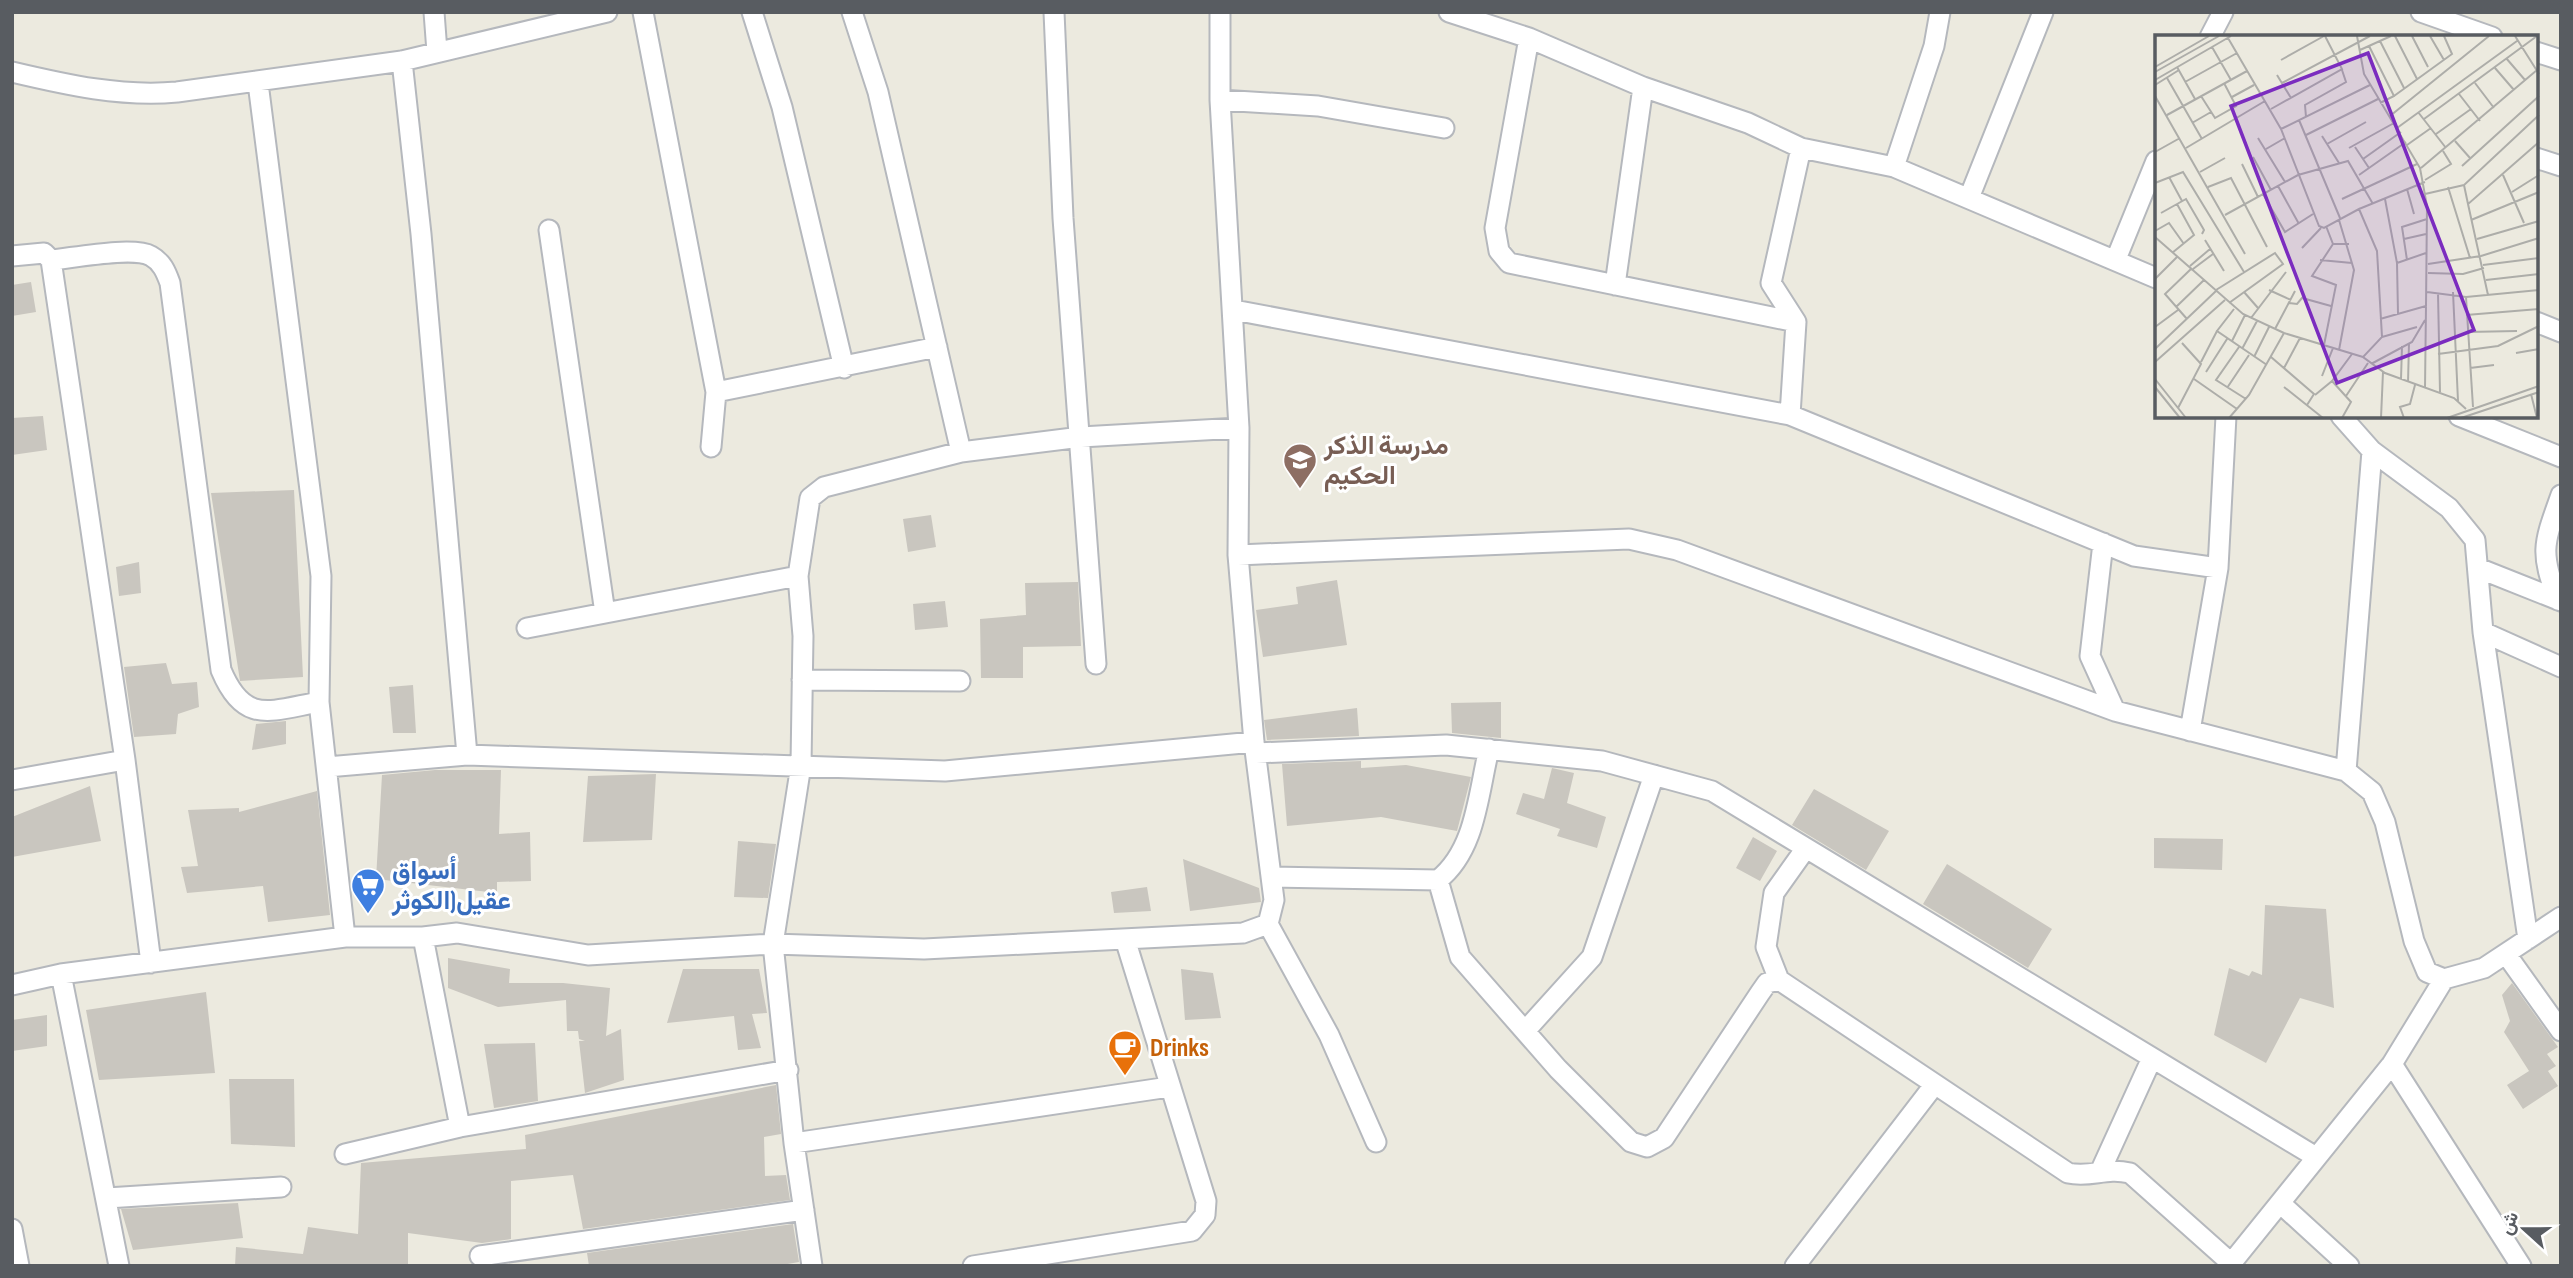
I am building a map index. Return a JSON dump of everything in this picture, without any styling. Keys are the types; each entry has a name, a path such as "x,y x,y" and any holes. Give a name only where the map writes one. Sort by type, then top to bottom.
{"street":[{"path":"434,12 437,52"},
{"path":"12,72 63,85 153,94 258,83 402,61 577,15 607,12"},
{"path":"643,12 716,392 711,447"},
{"path":"752,12 782,107 844,368"},
{"path":"852,12 878,92 961,452"},
{"path":"1054,12 1063,218 1096,664"},
{"path":"1220,12 1220,100 1239,428 1238,555 1255,747 1274,900 1268,924 1329,1035 1376,1142"},
{"path":"1449,12 1529,38 1643,87 1748,123 1801,148 1894,167 2155,277"},
{"path":"1894,167 1934,46 1940,12"},
{"path":"1969,198 2043,12"},
{"path":"2211,35 2223,12"},
{"path":"2423,13 2487,35"},
{"path":"1529,38 1495,228 1499,251 1509,263 1796,322"},
{"path":"2538,53 2561,60"},
{"path":"402,61 421,234 467,755"},
{"path":"258,83 321,576 319,702 345,937"},
{"path":"1615,285 1643,87"},
{"path":"1220,100 1318,106 1444,128"},
{"path":"1790,415 1796,322 1771,283 1801,148"},
{"path":"2538,159 2561,166"},
{"path":"2116,259 2155,169"},
{"path":"548,230 605,613"},
{"path":"12,256 44,253 51,260 125,760 151,962"},
{"path":"51,260 135,253 150,255 164,267 170,283 221,670 231,694 244,707 267,711 319,702"},
{"path":"1234,310 1790,415 2134,556 2218,568"},
{"path":"2538,323 2561,332"},
{"path":"716,392 937,347"},
{"path":"2190,731 2218,568 2226,418"},
{"path":"2343,418 2372,451 2449,508 2476,540 2483,632 2528,939"},
{"path":"2464,418 2561,457"},
{"path":"812,1266 794,1143 773,944 801,765 802,680 798,576 810,498 824,487 961,452 1081,437 1239,428"},
{"path":"2346,771 2372,451"},
{"path":"2559,601 2543,561 2546,537 2561,495"},
{"path":"1238,555 1629,539 1677,550 2115,711 2346,771 2372,792 2385,822 2414,941 2427,972 2444,979 2484,968 2561,917"},
{"path":"2102,543 2090,656 2115,711"},
{"path":"2478,568 2559,601"},
{"path":"527,628 798,576"},
{"path":"2483,632 2561,667"},
{"path":"802,680 960,681"},
{"path":"327,767 467,755 945,771 1255,747 1446,745 1602,761 1712,791 2316,1157"},
{"path":"1271,877 1438,880 1451,870 1465,849 1489,749"},
{"path":"12,780 125,760"},
{"path":"1525,1031 1592,957 1654,775"},
{"path":"1806,848 1774,893 1766,947 1779,980 2068,1173 2082,1176 2111,1168 2130,1173 2230,1264 2392,1064 2444,979"},
{"path":"1438,880 1460,957 1558,1069 1631,1142 1647,1147 1664,1138 1767,983 1779,980"},
{"path":"12,985 61,974 345,937 423,937 457,933 588,955 773,944 924,949 1243,933 1268,924"},
{"path":"423,937 460,1127"},
{"path":"973,1266 1192,1231 1205,1215 1206,1201 1168,1087 1125,939"},
{"path":"2506,954 2561,1031"},
{"path":"61,974 119,1266"},
{"path":"2099,1172 2152,1058"},
{"path":"2392,1064 2521,1266"},
{"path":"345,1154 460,1127 788,1070"},
{"path":"1794,1266 1935,1084"},
{"path":"794,1143 1168,1087"},
{"path":"107,1198 281,1187"},
{"path":"2280,1203 2349,1266"},
{"path":"480,1256 804,1210"},
{"path":"12,1229 19,1266"}],"building":[{"path":"31,282 36,312 12,316 12,285"},
{"path":"43,416 47,450 12,455 12,418"},
{"path":"294,490 303,677 240,681 211,493"},
{"path":"931,515 936,547 908,552 903,519"},
{"path":"139,562 141,593 119,596 116,567"},
{"path":"1337,580 1347,645 1263,657 1256,610 1298,604 1296,587"},
{"path":"1078,582 1081,646 1023,647 1023,678 981,678 980,619 1026,615 1025,583"},
{"path":"945,601 948,627 915,630 913,604"},
{"path":"166,663 172,684 197,682 199,707 178,714 176,734 134,737 124,667"},
{"path":"413,685 416,733 393,733 389,687"},
{"path":"1501,702 1501,738 1452,733 1451,703"},
{"path":"1357,708 1359,736 1267,740 1264,720"},
{"path":"286,721 286,744 252,750 256,724"},
{"path":"1361,761 1361,768 1406,765 1471,777 1457,831 1381,817 1287,826 1282,764"},
{"path":"1552,768 1574,773 1567,803 1606,817 1597,848 1557,836 1560,829 1516,814 1523,793 1544,799"},
{"path":"435,770 501,770 499,834 530,832 531,881 497,882 497,893 376,879 382,775"},
{"path":"656,774 652,840 583,842 588,776"},
{"path":"90,786 101,841 12,857 12,817"},
{"path":"1814,789 1889,831 1866,870 1792,825"},
{"path":"317,791 330,915 268,922 263,886 187,893 181,867 198,866 188,810 239,808 239,812"},
{"path":"1753,837 1777,851 1760,881 1736,868"},
{"path":"2154,838 2223,839 2222,870 2154,868"},
{"path":"738,841 776,844 768,898 734,897"},
{"path":"1183,859 1259,888 1261,902 1190,911"},
{"path":"1947,864 2052,929 2028,968 1923,904"},
{"path":"1147,887 1151,911 1114,913 1111,892"},
{"path":"2265,905 2326,909 2334,1008 2300,998 2266,1063 2214,1035 2229,968 2249,976 2252,971 2262,975"},
{"path":"448,958 510,969 509,983 563,983 610,988 606,1036 621,1029 624,1080 585,1093 579,1041 585,1041 579,1039 578,1031 567,1031 566,1000 498,1007 448,988"},
{"path":"683,969 759,969 767,1013 752,1014 761,1048 738,1050 734,1016 667,1023"},
{"path":"1181,969 1213,973 1221,1018 1185,1020"},
{"path":"2512,983 2558,1047 2547,1054 2556,1066 2548,1071 2558,1086 2523,1109 2507,1085 2529,1071 2504,1032 2510,1021 2502,995"},
{"path":"206,992 215,1073 99,1080 86,1010"},
{"path":"47,1015 47,1046 12,1051 12,1020"},
{"path":"535,1043 538,1101 494,1108 484,1044"},
{"path":"229,1079 294,1079 295,1147 231,1144"},
{"path":"776,1085 781,1134 764,1137 765,1176 786,1175 790,1200 583,1229 573,1175 511,1181 511,1239 482,1243 408,1233 408,1266 235,1266 236,1247 303,1254 308,1227 358,1234 361,1163 526,1149 525,1135"},
{"path":"238,1203 243,1238 133,1250 121,1209"},
{"path":"793,1224 799,1262 776,1266 589,1266 587,1253"}],"place":[{"name":"مدرسة الذكر الحكيم","path":"1300,490"},
{"name":"أسواق عقيل(الكوثر","path":"368,915"},
{"name":"Drinks","path":"1125,1077"}]}
